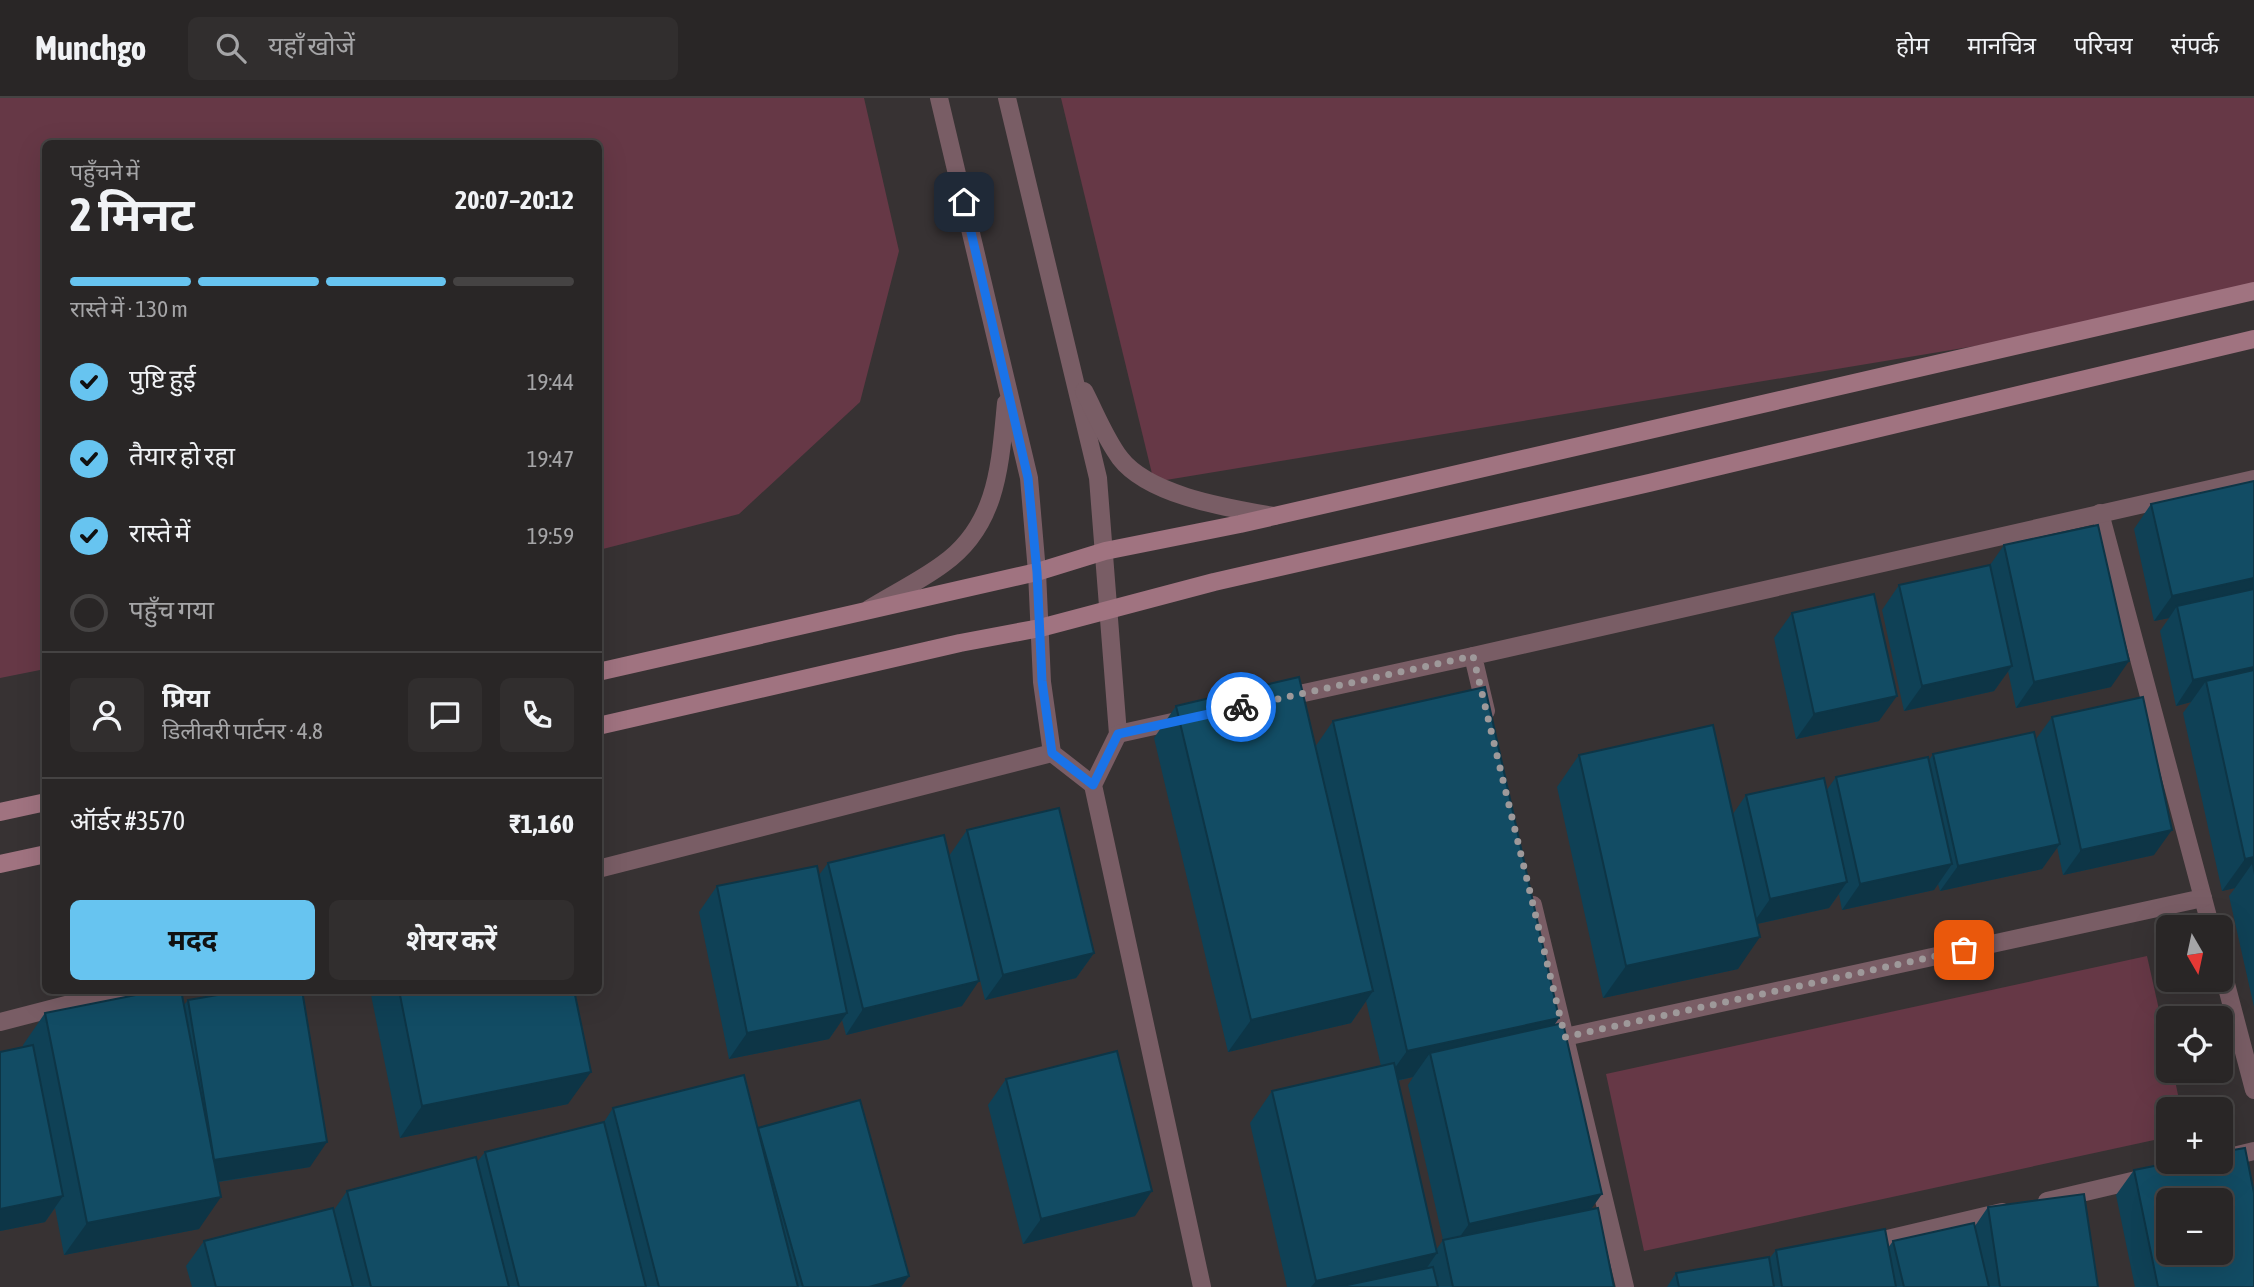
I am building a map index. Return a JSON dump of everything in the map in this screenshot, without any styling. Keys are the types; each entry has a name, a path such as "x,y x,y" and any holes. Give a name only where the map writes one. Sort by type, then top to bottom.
{"main road":[{"path":"602,671 1037,572 1105,551 1274,516 2254,291"},
{"path":"602,725 960,643 1040,628 1214,582 1662,480 2254,339"},
{"path":"0,812 42,803"},
{"path":"0,864 42,855"}],"street":[{"path":"939,98 1028,478 1037,572 1042,681 1052,753 1093,785"},
{"path":"1007,98 1098,478 1118,734 1093,785 1197,1286"},
{"path":"1071,366 1121,459 1150,482 1207,504 1274,516"},
{"path":"866,610 945,564 974,534 992,501 1001,451 1007,386"},
{"path":"1263,702 2254,479"},
{"path":"2100,513 2208,915"},
{"path":"1473,656 1489,722"},
{"path":"1118,734 1197,716"},
{"path":"602,868 1052,753"},
{"path":"1530,892 1625,1287"},
{"path":"1565,1037 2203,898"},
{"path":"2228,992 2254,1090"},
{"path":"0,1022 108,994"},
{"path":"2233,1156 2254,1152"},
{"path":"1849,1249 2161,1174"}],"shaded area":[{"path":"0,98 864,98 899,251 860,402 739,514 602,549 602,140 42,140 42,670 0,678"},
{"path":"1061,98 2254,98 2254,297 2114,323 1154,482"},
{"path":"2147,956 2158,1006 2156,1006 2156,1083 2176,1083 2178,1097 2156,1097 2156,1140 1644,1251 1606,1074"}],"building":[{"path":"2254,481 2254,578 2172,596 2151,504"},
{"path":"2098,525 2129,661 2034,682 2004,545"},
{"path":"1990,565 2012,666 1922,686 1899,585"},
{"path":"2254,589 2254,667 2193,680 2177,606"},
{"path":"1874,594 1897,696 1814,714 1792,613"},
{"path":"2254,670 2254,857 2245,859 2206,681"},
{"path":"1299,677 1373,991 1251,1020 1176,706"},
{"path":"1485,687 1559,1018 1407,1051 1333,721"},
{"path":"2143,697 2172,830 2081,850 2052,717"},
{"path":"1713,725 1760,937 1626,966 1579,755"},
{"path":"2034,732 2060,844 1958,866 1933,754"},
{"path":"1928,757 1952,864 1860,884 1836,777"},
{"path":"1824,778 1847,882 1770,899 1746,795"},
{"path":"1059,808 1094,953 1003,975 967,830"},
{"path":"944,835 979,981 863,1009 828,863"},
{"path":"817,866 847,1013 747,1033 717,886"},
{"path":"141,994 182,994 221,1197 87,1223 45,1013"},
{"path":"223,994 303,994 327,1142 214,1160 188,1000"},
{"path":"400,994 575,994 591,1072 422,1106"},
{"path":"1563,1023 1602,1194 1469,1224 1430,1053"},
{"path":"33,1045 63,1196 0,1209 0,1052"},
{"path":"1117,1051 1152,1191 1041,1219 1006,1079"},
{"path":"1394,1063 1437,1253 1316,1281 1272,1091"},
{"path":"744,1075 798,1287 659,1287 613,1108"},
{"path":"860,1100 909,1276 869,1287 803,1287 758,1128"},
{"path":"604,1122 646,1287 519,1287 485,1152"},
{"path":"2245,1148 2254,1193 2254,1287 2158,1287 2134,1170 2156,1166 2156,1174 2233,1174 2233,1150"},
{"path":"476,1157 509,1287 371,1287 347,1191"},
{"path":"2084,1194 2098,1287 2000,1287 1988,1207"},
{"path":"333,1208 353,1287 216,1287 204,1241"},
{"path":"1598,1208 1614,1287 1453,1287 1443,1240"},
{"path":"1974,1223 1989,1287 1904,1287 1893,1241"},
{"path":"1885,1229 1896,1287 1782,1287 1776,1250"},
{"path":"1769,1257 1774,1287 1679,1287 1676,1273"},
{"path":"1433,1267 1438,1287 1338,1287"}],"way so far":[{"path":"1241,707 1473,656 1565,1037 1964,950"}],"route":[{"path":"964,202 1028,478 1037,572 1042,681 1052,753 1093,785 1118,734 1241,707"}]}
